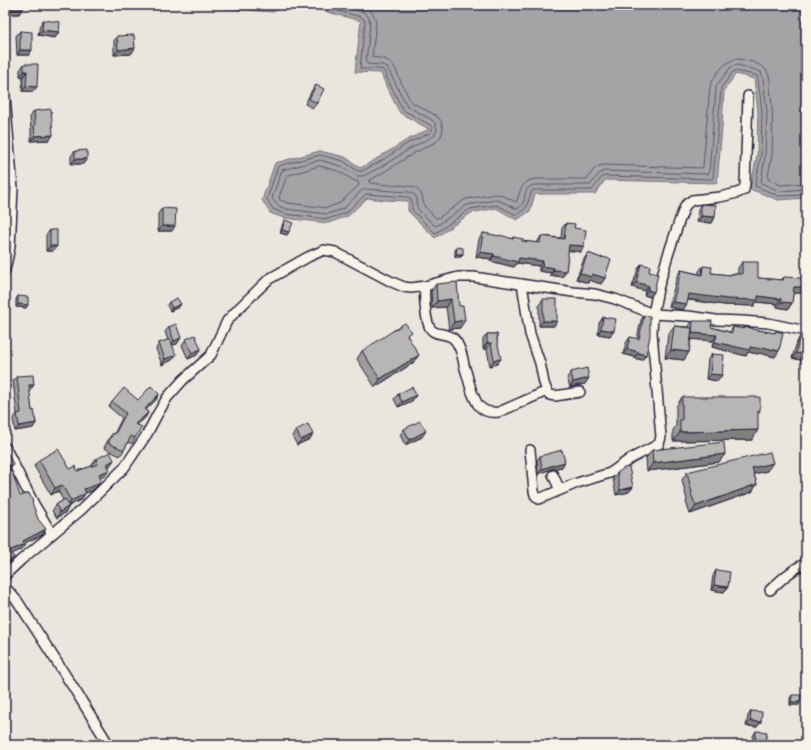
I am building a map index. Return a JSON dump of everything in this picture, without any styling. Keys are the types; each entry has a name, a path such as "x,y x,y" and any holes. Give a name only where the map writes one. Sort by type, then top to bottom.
{"street":[{"path":"5,96 13,189 10,247 5,270"},
{"path":"530,450 535,495 539,499 577,483 610,473 630,459 659,444 661,438 652,332 653,314 658,289 685,206 692,200 720,197 744,190 746,178 748,96"},
{"path":"5,575 81,510 124,468 147,434 167,398 183,380 211,355 227,321 238,309 269,279 308,257 324,250 335,252 404,287 411,288 425,286 458,277 474,277 595,294 615,299 653,314 742,321 806,331"},
{"path":"522,284 530,334 540,363 547,391 550,395 555,396 580,392"},
{"path":"425,286 424,298 428,324 431,330 436,333 447,334 454,338 459,346 475,400 479,406 492,413 499,412 547,391"},
{"path":"5,447 34,504 52,534"},
{"path":"553,475 560,490"},
{"path":"770,590 786,575 806,563"},
{"path":"5,587 22,609 73,686 109,745"}],"water":[{"path":"206,5 287,5 273,12 206,7"},
{"path":"291,5 806,5 806,198 778,200 750,189 757,155 758,111 754,79 736,74 724,90 717,183 605,180 595,194 535,194 530,211 517,220 496,208 471,213 435,238 408,211 408,201 367,198 348,216 328,223 284,218 270,213 262,200 275,163 320,151 345,157 361,168 407,140 429,129 400,113 381,73 355,72 361,21 313,8"}],"building":[{"path":"12,5 23,5 23,9 12,9"},
{"path":"43,20 60,22 59,32 42,30"},
{"path":"20,31 32,32 32,50 20,50"},
{"path":"134,35 135,48 118,50 117,36"},
{"path":"24,64 38,64 37,87 26,86 27,71 24,71"},
{"path":"316,85 324,89 317,103 309,99"},
{"path":"51,109 53,135 35,136 34,111"},
{"path":"87,150 87,159 75,159 75,151"},
{"path":"5,187 11,187 10,201 5,201"},
{"path":"701,204 716,205 715,217 701,216"},
{"path":"162,208 176,209 175,226 162,226"},
{"path":"285,220 293,223 289,232 282,230"},
{"path":"566,223 575,224 574,228 586,230 584,246 569,245 566,271 554,270 554,268 542,266 543,261 519,258 518,262 494,256 494,254 480,252 483,233 500,235 513,239 513,237 523,239 522,241 540,243 541,236 564,239"},
{"path":"50,230 57,230 57,246 50,246"},
{"path":"457,247 463,248 463,254 456,254"},
{"path":"588,253 601,258 611,259 605,278 592,274 591,277 580,273"},
{"path":"742,262 758,262 758,278 783,280 784,277 806,278 806,287 794,287 792,303 781,302 781,299 758,296 758,300 728,299 689,294 687,304 673,302 681,270 702,275 703,266 712,267 711,273 731,275 742,274"},
{"path":"641,264 650,266 649,272 658,274 654,292 648,290 649,286 636,282"},
{"path":"457,282 459,306 463,306 465,320 454,322 451,299 437,301 436,284"},
{"path":"18,296 28,297 28,305 18,304"},
{"path":"177,298 181,304 172,308 169,302"},
{"path":"543,299 557,299 557,321 543,321"},
{"path":"644,315 650,316 650,336 646,355 627,349 630,337 639,339"},
{"path":"603,317 616,319 614,331 601,329"},
{"path":"693,321 712,321 711,327 732,333 733,327 744,329 744,327 775,333 776,331 783,333 779,351 762,347 761,349 750,347 750,350 715,342 717,335 692,333"},
{"path":"405,323 412,332 407,335 419,355 380,379 362,351"},
{"path":"176,324 181,338 174,341 169,327"},
{"path":"674,326 692,328 689,352 671,350"},
{"path":"487,334 497,334 501,359 494,360 491,343 487,343"},
{"path":"195,335 201,349 192,353 186,339"},
{"path":"800,336 806,338 806,355 796,353"},
{"path":"170,339 176,355 165,359 159,343"},
{"path":"712,354 724,355 722,375 710,374"},
{"path":"587,368 589,378 573,382 571,372"},
{"path":"33,375 34,385 29,385 32,411 34,410 36,423 19,426 17,414 21,413 17,376"},
{"path":"151,386 159,394 145,409 148,413 135,424 142,427 135,438 131,436 124,450 108,443 113,433 115,434 126,413 112,402 124,388 138,400"},
{"path":"412,387 416,395 402,402 398,394"},
{"path":"682,397 760,397 758,430 680,432 680,420 682,420"},
{"path":"420,421 426,431 409,440 404,429"},
{"path":"308,424 313,434 301,440 296,430"},
{"path":"724,442 725,454 653,463 652,450"},
{"path":"58,449 70,469 76,466 77,471 98,464 96,459 110,452 114,460 107,464 110,470 99,474 101,480 96,485 84,489 86,493 71,501 62,485 55,488 39,460"},
{"path":"562,450 565,462 542,469 540,456"},
{"path":"770,452 773,463 752,468 757,484 696,506 691,494 687,472"},
{"path":"8,454 13,465 5,467 5,455"},
{"path":"629,467 633,487 620,490 617,473 624,468"},
{"path":"12,471 20,496 29,493 38,519 46,529 23,541 25,544 9,551 14,557 6,564 5,475"},
{"path":"65,499 69,506 60,512 56,505"},
{"path":"716,570 730,572 728,587 714,585"},
{"path":"792,695 801,695 800,702 791,702"},
{"path":"751,711 762,712 761,722 750,721"},
{"path":"756,731 767,732 766,744 755,743"}]}
